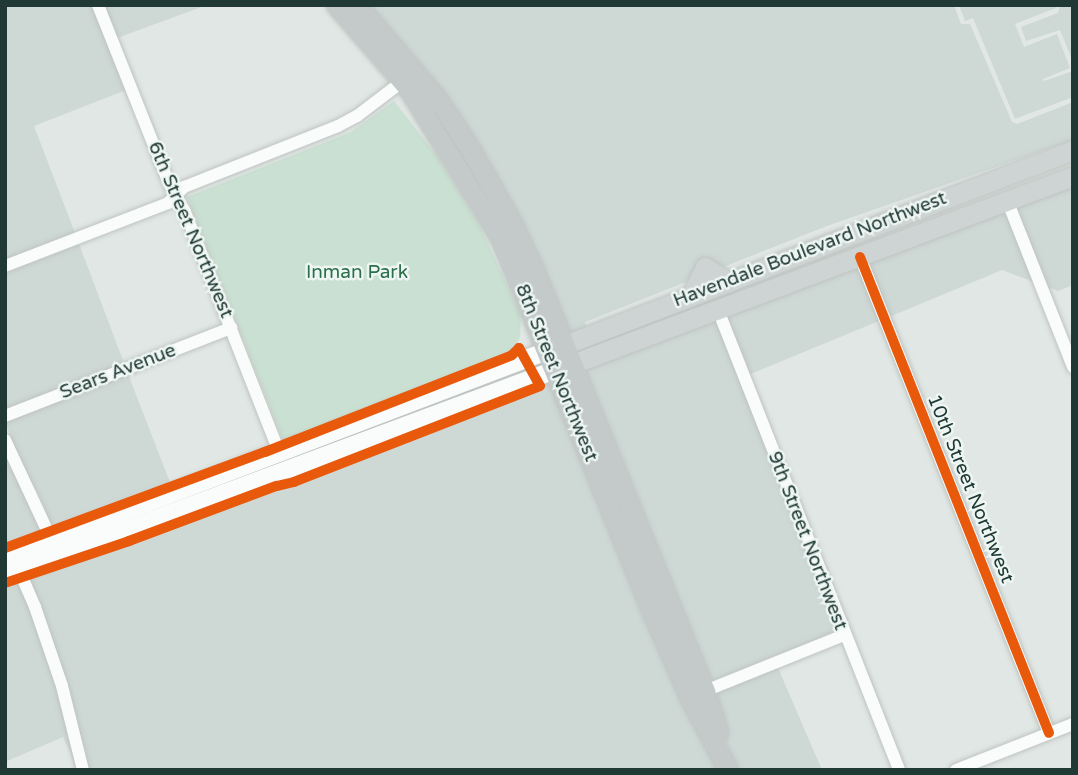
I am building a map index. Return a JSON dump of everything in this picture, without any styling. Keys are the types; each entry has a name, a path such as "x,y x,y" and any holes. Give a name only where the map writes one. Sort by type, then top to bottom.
{"highway":[{"name":"8th Street Northwest","path":"336,5 405,84 500,240 556,348"},
{"name":"8th Street Northwest","path":"357,5 418,73 469,147 526,252 556,348 698,695"},
{"path":"405,84 454,140 469,147"},
{"name":"8th Street Northwest","path":"564,368 653,614 698,695"},
{"path":"698,695 729,770"}],"main road":[{"name":"Havendale Boulevard Northwest","path":"556,348 1073,150"},
{"name":"Havendale Boulevard Northwest","path":"564,368 1073,176"},
{"path":"998,178 1007,200"},
{"path":"851,234 860,257"},
{"path":"5,557 280,455 556,348"},
{"path":"12,572 564,368"}],"street":[{"name":"6th Street Northwest","path":"98,5 231,328 280,455"},
{"path":"5,266 168,203 184,187 338,126 405,84"},
{"path":"1007,200 1073,367"},
{"name":"10th Street Northwest","path":"860,257 1049,733"},
{"name":"9th Street Northwest","path":"718,310 899,770"},
{"name":"Sears Avenue","path":"5,416 231,328"},
{"path":"5,440 52,541"},
{"path":"12,572 35,607 62,686 83,770"},
{"path":"698,695 844,635"},
{"path":"957,770 1073,724"}],"shaded area":[{"path":"5,5 92,5 126,90 34,126 75,233 5,260"},
{"path":"103,5 207,5 117,38"},
{"path":"364,5 954,5 961,24 970,24 1012,122 1017,124 1073,102 1073,140 827,226 585,322 587,328 567,337 539,268"},
{"path":"959,5 1055,5 1056,8 1015,24 1024,47 1057,34 1070,68 1043,79 1044,81 1073,71 1073,97 1015,119 973,18 965,21"},
{"path":"1060,5 1073,5 1073,62 1060,30 1026,41 1021,27 1058,13"},
{"path":"1073,184 1073,285 1058,291 1048,287 1015,206"},
{"path":"1005,210 1034,282 1002,270 889,317 868,263"},
{"path":"79,244 124,363 5,409 5,273"},
{"path":"858,267 879,321 748,375 726,317"},
{"path":"716,320 837,631 707,683 580,369"},
{"path":"545,359 548,367 217,489 223,484"},
{"path":"128,374 176,498 58,541 38,493 22,466 5,422"},
{"path":"552,377 722,770 89,770 27,575"},
{"path":"5,454 48,544 5,559"},
{"path":"12,569 30,608 57,687 78,770 63,737 5,762 5,572"},
{"path":"778,668 822,770 735,770 711,694"}],"green space":[{"name":"Inman Park","path":"394,101 438,157 482,230 521,316 520,337 515,347 502,357 283,440 187,197 351,132"}],"cycle path":[{"path":"860,257 1049,733"},
{"path":"5,548 265,452 512,355 519,348 540,386 294,482 276,486 129,541 5,583"}]}
